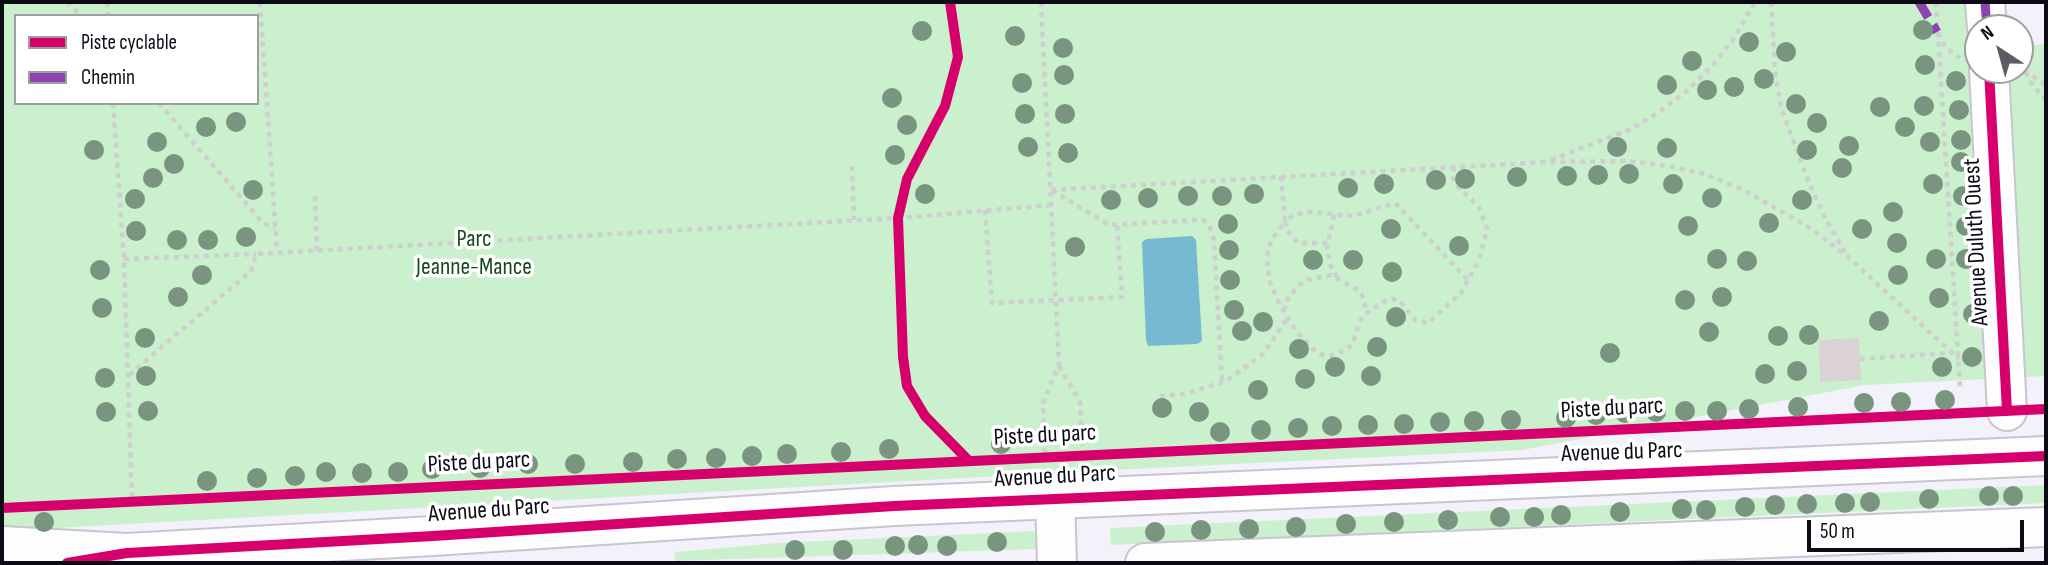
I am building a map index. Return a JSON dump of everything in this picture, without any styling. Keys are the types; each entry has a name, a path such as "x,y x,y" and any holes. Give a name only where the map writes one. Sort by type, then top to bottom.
{"main road":[{"name":"Avenue Duluth Ouest","path":"2001,84 2007,411"},
{"name":"Avenue du Parc","path":"2,546 127,552 446,535 814,510 2046,456"},
{"path":"1055,499 1057,563"},
{"path":"1144,563 2046,527"},
{"name":"Avenue du Parc","path":"67,563 127,552"}],"path":[{"path":"260,2 277,251"},
{"path":"1041,2 1059,365 1043,403 1045,457"},
{"path":"1547,162 1631,129 1678,97 1713,65 1734,38 1755,2"},
{"path":"1771,2 1773,46 1781,108 1810,185 1847,256"},
{"path":"1936,2 1960,387"},
{"path":"1937,32 1946,48 1964,55"},
{"path":"2027,84 2036,89 2046,101"},
{"path":"113,105 124,259 132,501"},
{"path":"161,105 263,223 275,228"},
{"path":"1051,190 1547,162 1628,161 1668,166 1704,174 1775,206 1847,256 1959,359"},
{"path":"852,166 854,220"},
{"path":"1454,168 1456,186 1479,207 1487,229 1482,252 1468,280 1454,301 1428,323 1415,320 1405,304 1392,299 1367,312 1359,323 1353,343 1346,349 1329,356 1320,354 1304,342 1287,319 1269,280 1267,256 1271,241 1284,221 1294,215 1319,211 1353,216 1395,203 1468,280"},
{"path":"1281,176 1286,229 1298,243 1327,243"},
{"path":"1051,190 1109,225 1197,220 1203,220 1209,225 1214,240 1223,382"},
{"path":"315,196 317,251"},
{"path":"898,231 901,205"},
{"path":"124,259 317,251 898,218 1052,205"},
{"path":"985,210 992,303 1122,297 1117,225"},
{"path":"1334,215 1327,243 1328,256 1337,277"},
{"path":"129,375 251,271 256,254"},
{"path":"1283,312 1287,300 1299,285 1331,275 1358,290 1367,312"},
{"path":"1160,396 1184,394 1223,382 1245,369 1263,354 1287,319"},
{"path":"1860,359 1952,353"},
{"path":"1059,365 1080,402 1083,455"},
{"path":"119,502 146,500"}],"green space":[{"name":"Parc Jeanne-Mance","path":"2,2 1966,2 1964,84 2034,84 2034,45 2046,44 2046,376 1865,385 1522,450 2,531"},
{"path":"2046,485 2046,503 1111,545 1110,528"},
{"path":"1035,531 1036,549 676,561 674,557 676,552 778,543"}],"water":[{"path":"1192,236 1196,240 1202,341 1197,344 1148,346 1142,242 1147,239"}],"building":[{"path":"1859,338 1861,380 1820,382 1819,340"}],"marked path":[{"path":"1919,2 1937,32"},
{"path":"1985,2 1986,14"}],"cycle path":[{"path":"950,2 958,57 945,106 907,179 898,218 903,357 907,386 925,416 968,460"},
{"path":"1990,84 2007,411"},
{"name":"Piste du parc","path":"2,508 2046,409"},
{"path":"67,563 127,553 894,506 2046,456"}]}
